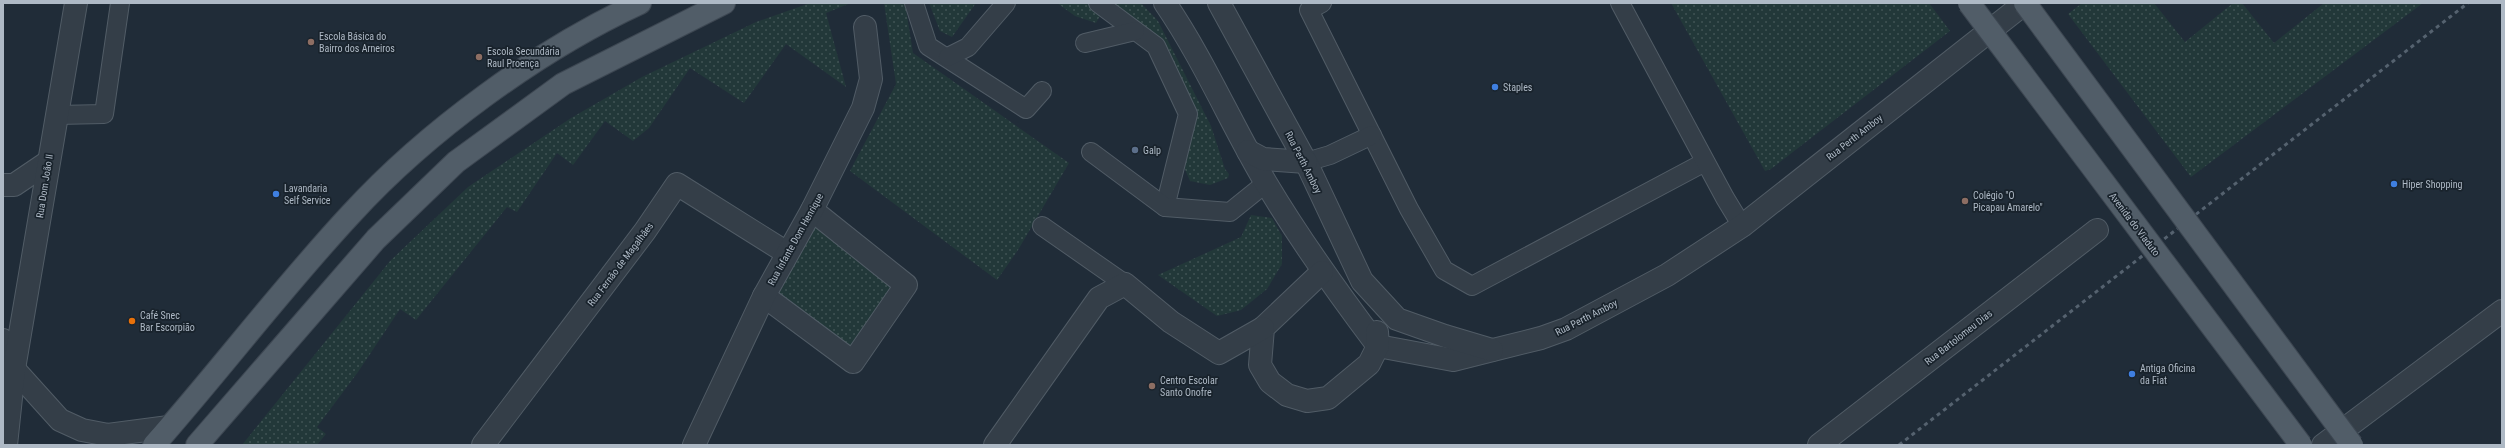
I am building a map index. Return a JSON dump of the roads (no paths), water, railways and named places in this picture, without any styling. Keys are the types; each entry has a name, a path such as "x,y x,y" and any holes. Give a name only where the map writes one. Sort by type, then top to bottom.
{"main road":[{"path":"154,445 351,214 436,132 545,55 640,3"},
{"path":"197,445 376,239 456,162 563,84 724,3"},
{"name":"Avenida do Viaduto","path":"1969,3 2301,445"},
{"path":"2025,3 2352,445"}],"street":[{"name":"Rua Dom João II","path":"6,445 14,369 27,300 48,162 76,3"},
{"path":"1165,3 1188,37 1266,183 1322,272 1378,346 1453,360 1495,351"},
{"name":"Rua Perth Amboy","path":"1218,3 1306,162 1362,281 1397,318 1446,336 1495,351 1566,329 1666,275 1742,226 2025,3"},
{"name":"Rua Infante Dom Henrique","path":"694,445 764,296 812,210 863,108 871,79 865,27"},
{"path":"1248,151 1263,159 1306,162"},
{"path":"3,185 14,185 48,162"},
{"name":"Rua Fernão de Magalhães","path":"483,445 646,231 677,184 787,253"},
{"path":"764,296 853,362 906,285 812,210"},
{"name":"Rua Bartolomeu Dias","path":"1819,445 2097,230"},
{"path":"996,445 1099,298 1125,284 1171,322 1219,353 1263,328 1322,272"},
{"path":"1263,328 1260,365 1270,382 1287,395 1307,401 1328,398 1369,364 1378,346 1374,294"},
{"path":"2323,445 2502,311"},
{"path":"3,340 14,369 60,420 82,430 108,435 170,427"}],"lane":[{"path":"57,115 104,114 120,3"},
{"path":"914,3 928,46 948,57 1026,109 1042,90"},
{"path":"948,57 968,47 1006,3"},
{"path":"1098,3 1156,46 1188,114 1165,207"},
{"path":"1620,3 1705,162 1742,226"},
{"path":"1312,5 1372,135 1409,209 1444,270 1472,286 1705,162"},
{"path":"1085,43 1135,30"},
{"path":"1306,162 1330,155 1372,135"},
{"path":"1091,152 1165,207 1230,212 1266,183"},
{"path":"1042,226 1125,284"}],"railway":[{"path":"1899,445 2468,3"}],"place":[{"name":"Escola Básica do Bairro dos Arneiros","path":"311,42"},
{"name":"Escola Secundária Raul Proença","path":"479,57"},
{"name":"Staples","path":"1495,87"},
{"name":"Galp","path":"1135,150"},
{"name":"Hiper Shopping","path":"2394,184"},
{"name":"Lavandaria Self Service","path":"276,194"},
{"name":"Colégio \"O Picapau Amarelo\"","path":"1965,201"},
{"name":"Café Snec Bar Escorpião","path":"132,321"},
{"name":"Antiga Oficina da Fiat","path":"2132,374"},
{"name":"Centro Escolar Santo Onofre","path":"1152,386"}]}
